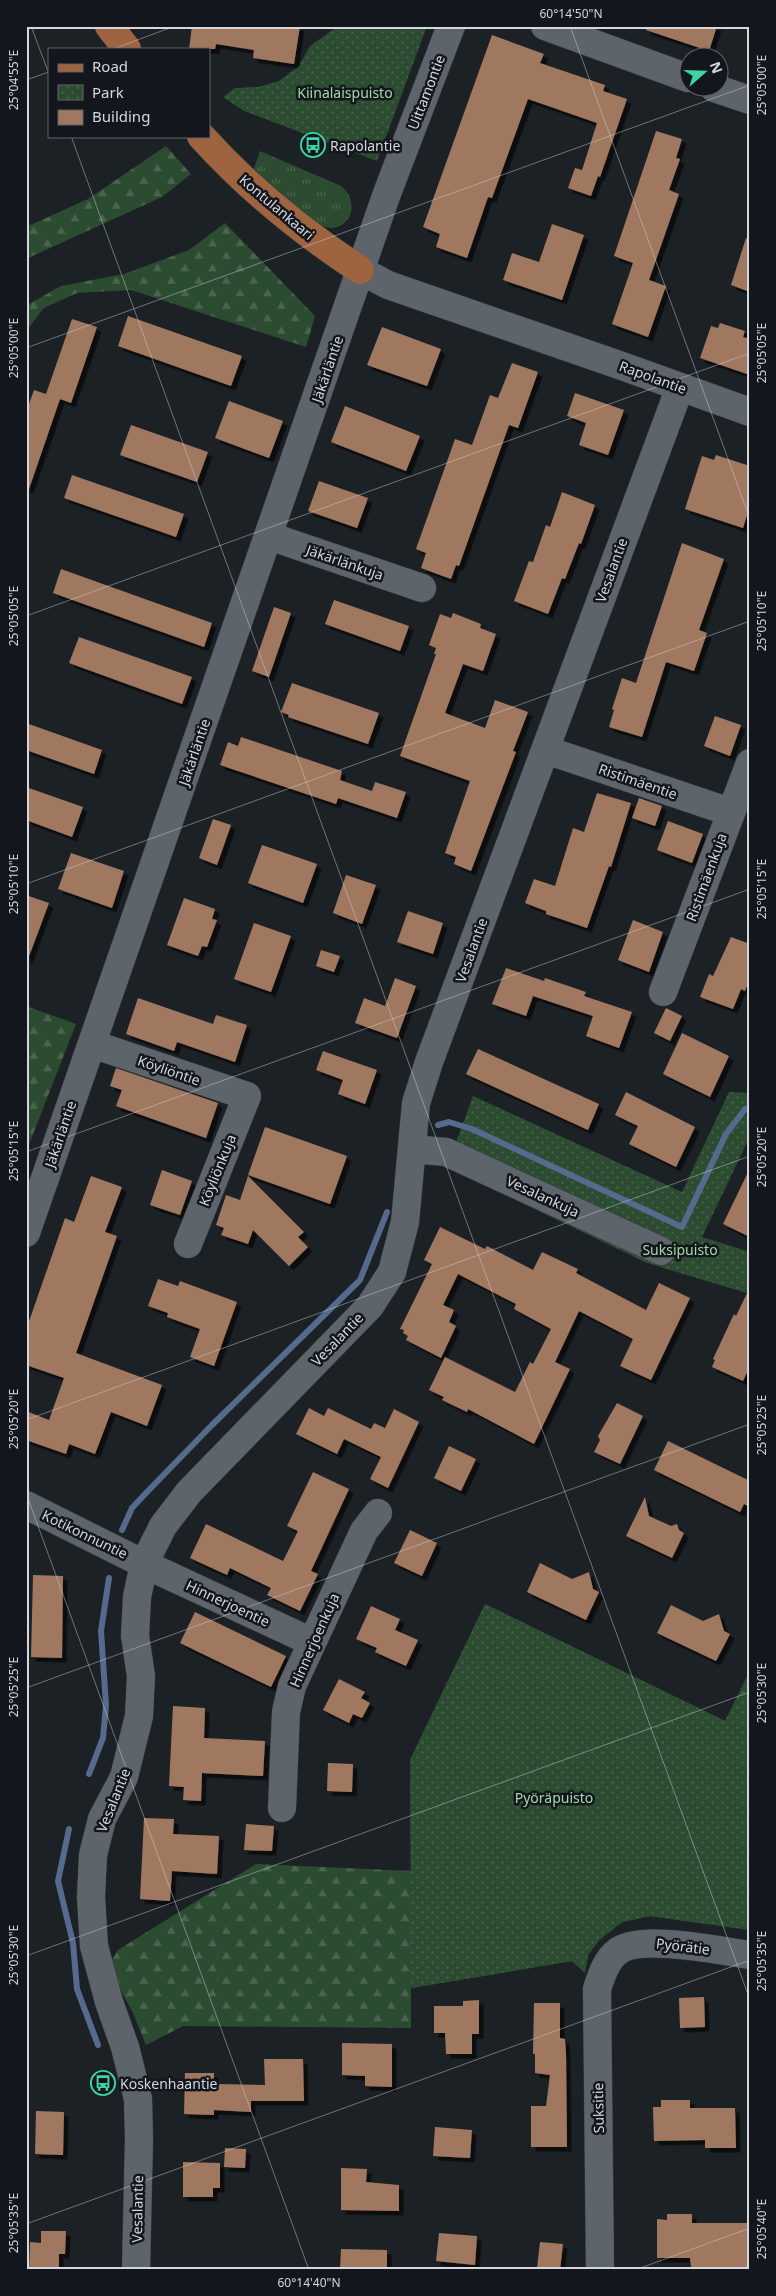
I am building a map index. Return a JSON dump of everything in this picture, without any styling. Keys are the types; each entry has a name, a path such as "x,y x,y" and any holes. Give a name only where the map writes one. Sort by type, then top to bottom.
{"main road":[{"path":"109,26 126,48"},
{"name":"Kontulankaari","path":"203,138 256,192 328,248 360,270"}],"street":[{"name":"Uittamontie","path":"360,270 451,26"},
{"path":"545,26 678,74"},
{"path":"728,93 750,100"},
{"name":"Rapolantie","path":"360,270 388,286 750,412"},
{"name":"Jäkärläntie","path":"26,1233 360,270"},
{"name":"Vesalantie","path":"136,2270 138,2099 126,2051 109,2002 94,1946 90,1897 94,1855 102,1819 124,1777 139,1716 140,1676 135,1636 137,1597 144,1564 163,1526 189,1492 370,1306 392,1272 405,1222 416,1103 436,1044 680,387"},
{"name":"Jäkärlänkuja","path":"269,536 422,588"},
{"name":"Ristimäentie","path":"546,750 730,812"},
{"name":"Ristimäenkuja","path":"663,992 750,763"},
{"name":"Köyliöntie","path":"92,1044 246,1096"},
{"name":"Köyliönkuja","path":"188,1244 246,1096"},
{"name":"Vesalankuja","path":"423,1150 446,1152 661,1251"},
{"name":"Kotikonnuntie","path":"26,1505 144,1564"},
{"name":"Hinnerjoenkuja","path":"282,1808 288,1698 364,1531 378,1513"},
{"name":"Hinnerjoentie","path":"144,1564 312,1642"},
{"name":"Pyörätie","path":"617,1952 651,1942 750,1955"},
{"name":"Suksitie","path":"600,2270 597,1989 604,1970 617,1952"}],"green space":[{"name":"Kiinalaispuisto","path":"338,26 427,26 377,161 244,111 223,97 235,88 258,87 279,81 299,66 310,46"},
{"path":"166,146 191,174 162,197 26,259 26,227 88,199"},
{"path":"260,151 341,186 348,194 351,202 349,217 345,223 331,228 322,226 260,179 253,171"},
{"path":"225,223 315,316 306,347 131,290 77,293 44,308 26,331 26,308 29,304 61,286 124,274 189,250"},
{"path":"26,1006 76,1024 26,1152"},
{"name":"Suksipuisto","path":"729,1092 750,1093 750,1136 702,1237 750,1252 750,1294 647,1263 447,1167 473,1096 682,1192"},
{"name":"Pyöräpuisto","path":"485,1604 725,1721 750,1671 750,1930 650,1916 622,1922 599,1940 588,1955 585,1973 572,1961 411,1988 411,2028 183,2026 146,2045 133,2013 121,1991 112,1960 118,1950 256,1864 411,1871 410,1760"},
{"name":"Pyöräpuisto","path":"485,1604 725,1721 750,1671 750,1930 650,1916 622,1922 599,1940 588,1955 585,1973 572,1961 411,1988 410,1760"}],"building":[{"path":"192,26 300,26 294,64 253,58 254,50 216,44 215,49 189,48"},
{"path":"647,26 717,26 710,48 700,48 646,30"},
{"path":"492,35 544,54 540,63 605,85 603,91 627,99 600,177 598,176 591,196 568,188 575,168 582,170 597,123 528,99 492,198 488,197 467,258 436,247 440,234 423,227"},
{"path":"656,131 682,139 676,158 680,159 669,190 679,194 649,280 666,286 648,337 612,324 633,263 614,256"},
{"path":"552,224 584,235 562,300 503,280 512,253 539,262"},
{"path":"746,238 750,239 750,292 731,285"},
{"path":"128,316 242,356 231,386 118,346"},
{"path":"72,319 97,327 71,403 60,399 29,489 26,489 26,412 34,390 46,394"},
{"path":"720,323 745,331 743,337 750,339 750,375 700,358 711,326 718,328"},
{"path":"382,327 441,349 427,386 367,365"},
{"path":"512,363 538,372 518,428 509,425 459,566 456,565 451,579 421,568 426,553 416,549 455,439 472,445 490,395 498,398"},
{"path":"575,393 624,410 608,455 579,445 586,423 567,416"},
{"path":"229,401 283,421 269,458 215,438"},
{"path":"345,406 420,436 406,471 331,442"},
{"path":"131,425 208,452 197,482 120,455"},
{"path":"716,455 750,466 750,506 743,528 685,509 702,456 714,460"},
{"path":"72,475 184,514 176,537 64,498"},
{"path":"319,481 368,498 357,528 308,511"},
{"path":"562,492 595,505 581,544 579,543 565,579 562,578 548,614 514,601 529,561 533,562 546,525 550,527"},
{"path":"682,543 724,559 699,630 707,633 694,671 666,662 642,737 609,727 614,710 612,709 622,678 636,683"},
{"path":"61,569 212,623 204,647 53,593"},
{"path":"334,600 409,626 400,651 325,624"},
{"path":"274,607 291,613 269,677 252,671"},
{"path":"453,613 481,624 480,628 496,634 483,671 463,664 445,713 485,728 495,700 528,712 513,751 516,752 471,871 454,864 456,857 445,853 470,781 400,756 436,654 434,654 436,648 429,645 440,614 451,618"},
{"path":"79,637 192,677 182,704 69,663"},
{"path":"292,683 379,713 368,744 288,717 289,715 281,712"},
{"path":"715,716 741,725 730,756 704,746"},
{"path":"26,723 102,750 94,774 26,750"},
{"path":"241,737 342,771 340,780 372,791 375,782 406,792 397,818 338,798 336,804 220,765 228,742 238,746"},
{"path":"26,787 83,807 72,837 26,820"},
{"path":"597,793 631,803 611,867 609,866 587,928 546,914 546,911 525,903 534,879 555,886 573,828 584,832"},
{"path":"639,798 662,806 655,826 632,818"},
{"path":"213,819 231,825 217,865 199,858"},
{"path":"668,821 703,834 692,863 657,850"},
{"path":"262,845 317,864 303,903 248,883"},
{"path":"71,853 124,871 112,908 58,889"},
{"path":"346,875 376,885 362,924 333,913"},
{"path":"26,895 49,903 28,959 26,958"},
{"path":"184,898 215,909 212,919 217,920 207,947 202,946 198,956 167,945"},
{"path":"408,911 443,923 433,954 397,942"},
{"path":"633,920 663,932 649,972 618,960"},
{"path":"254,923 291,936 271,992 234,979"},
{"path":"731,937 750,944 750,978 745,991 741,989 733,1009 700,997 709,974 713,976"},
{"path":"321,950 340,956 334,972 316,966"},
{"path":"506,968 544,981 545,978 586,992 584,996 632,1012 619,1048 586,1036 593,1016 533,996 526,1016 492,1004"},
{"path":"395,978 416,986 397,1038 355,1023 364,998 385,1006"},
{"path":"138,998 213,1024 216,1015 247,1025 235,1062 177,1042 174,1051 126,1034"},
{"path":"666,1008 682,1016 670,1041 654,1033"},
{"path":"682,1033 729,1056 710,1097 663,1074"},
{"path":"478,1049 599,1104 588,1130 466,1074"},
{"path":"323,1051 377,1070 365,1104 338,1094 343,1080 316,1070"},
{"path":"116,1068 218,1103 206,1138 116,1106 122,1090 110,1086"},
{"path":"626,1092 695,1127 676,1167 629,1144 638,1126 615,1115"},
{"path":"265,1127 347,1156 330,1204 248,1175"},
{"path":"750,1168 750,1237 723,1224"},
{"path":"162,1170 192,1181 180,1215 150,1205"},
{"path":"91,1176 122,1187 105,1232 117,1236 76,1353 162,1385 147,1426 111,1412 95,1454 69,1444 66,1454 26,1440 26,1411 49,1420 64,1378 26,1365 26,1330 65,1218 74,1222"},
{"path":"248,1176 304,1232 298,1237 308,1247 289,1266 253,1230 248,1244 221,1235 224,1228 216,1225 226,1195 240,1200"},
{"path":"440,1227 485,1249 487,1246 533,1270 542,1252 578,1269 576,1273 646,1310 659,1283 690,1298 651,1380 620,1366 633,1339 579,1311 555,1362 570,1369 534,1444 468,1409 467,1412 442,1400 444,1397 429,1390 445,1357 515,1392 530,1362 533,1364 551,1329 514,1309 516,1304 458,1274 443,1305 454,1310 449,1322 456,1326 441,1358 406,1340 408,1336 403,1333 404,1330 400,1329 432,1264 424,1260"},
{"path":"158,1279 178,1286 180,1281 237,1302 214,1366 190,1357 200,1329 167,1317 168,1313 148,1306"},
{"path":"750,1287 750,1366 743,1381 712,1367 715,1360 713,1359 734,1314 736,1316"},
{"path":"617,1403 643,1416 620,1464 594,1452 600,1440 598,1436"},
{"path":"309,1408 324,1416 328,1408 371,1429 374,1423 385,1428 394,1409 419,1422 388,1488 370,1479 381,1457 344,1439 337,1454 296,1434"},
{"path":"668,1441 750,1481 750,1507 744,1504 740,1512 654,1470"},
{"path":"449,1446 476,1459 461,1491 434,1478"},
{"path":"313,1472 349,1489 311,1571 318,1574 300,1611 267,1595 271,1588 230,1568 227,1575 190,1558 206,1524 283,1561 298,1531 287,1526"},
{"path":"645,1497 649,1516 671,1526 677,1524 679,1530 684,1533 672,1558 626,1536"},
{"path":"410,1530 437,1543 422,1576 394,1563"},
{"path":"540,1563 572,1579 589,1572 593,1589 599,1592 586,1620 527,1592"},
{"path":"33,1575 63,1576 62,1658 31,1657"},
{"path":"671,1605 703,1621 719,1614 724,1631 730,1634 716,1661 657,1633"},
{"path":"371,1606 400,1619 395,1630 418,1640 406,1666 375,1652 377,1648 356,1639"},
{"path":"195,1612 286,1656 271,1687 180,1643"},
{"path":"339,1679 365,1692 361,1698 370,1703 362,1718 353,1714 349,1723 323,1710"},
{"path":"173,1706 205,1708 204,1738 265,1741 263,1776 202,1773 201,1801 183,1800 184,1787 169,1786"},
{"path":"328,1763 353,1764 352,1792 327,1791"},
{"path":"144,1818 174,1819 173,1834 219,1836 217,1874 172,1871 170,1901 140,1899"},
{"path":"246,1824 274,1826 272,1851 244,1850"},
{"path":"704,1997 705,2027 680,2028 679,1998"},
{"path":"479,2000 479,2034 472,2034 472,2054 446,2054 445,2033 434,2033 434,2006 463,2006 463,2001"},
{"path":"534,2003 560,2003 560,2038 565,2039 566,2054 567,2147 531,2147 531,2106 546,2106 550,2075 535,2073 535,2054 533,2054"},
{"path":"342,2043 392,2044 392,2087 365,2086 365,2076 342,2075"},
{"path":"264,2059 303,2059 304,2101 251,2101 251,2112 214,2110 214,2115 184,2114 185,2073 214,2073 214,2084 265,2085"},
{"path":"661,2100 690,2100 690,2108 735,2108 736,2148 705,2148 705,2140 654,2141 653,2107 661,2107"},
{"path":"36,2111 64,2112 63,2155 35,2154"},
{"path":"435,2127 472,2130 470,2158 433,2156"},
{"path":"225,2148 246,2149 245,2168 224,2167"},
{"path":"183,2162 220,2163 220,2188 213,2188 213,2197 183,2197"},
{"path":"341,2168 367,2169 366,2182 399,2185 399,2211 341,2210"},
{"path":"667,2214 692,2214 692,2223 747,2223 747,2232 750,2232 750,2267 691,2267 690,2258 657,2258 657,2219 667,2220"},
{"path":"41,2231 66,2231 65,2254 59,2254 59,2270 29,2270 30,2242 41,2243"},
{"path":"439,2233 477,2236 475,2265 436,2261"},
{"path":"540,2242 563,2244 560,2270 537,2268"},
{"path":"341,2249 387,2250 387,2270 340,2270"}],"waterway":[{"path":"438,1125 449,1122 472,1129 682,1227 726,1134 745,1109 750,1109"},
{"path":"122,1530 132,1508 147,1492 211,1426 360,1280 387,1212"},
{"path":"89,1774 103,1738 106,1705 101,1631 109,1578"},
{"path":"69,1829 58,1881 73,1943 77,1989 98,2045"}],"place":[{"name":"Rapolantie","path":"313,145"},
{"name":"Koskenhaantie","path":"103,2083"}]}
